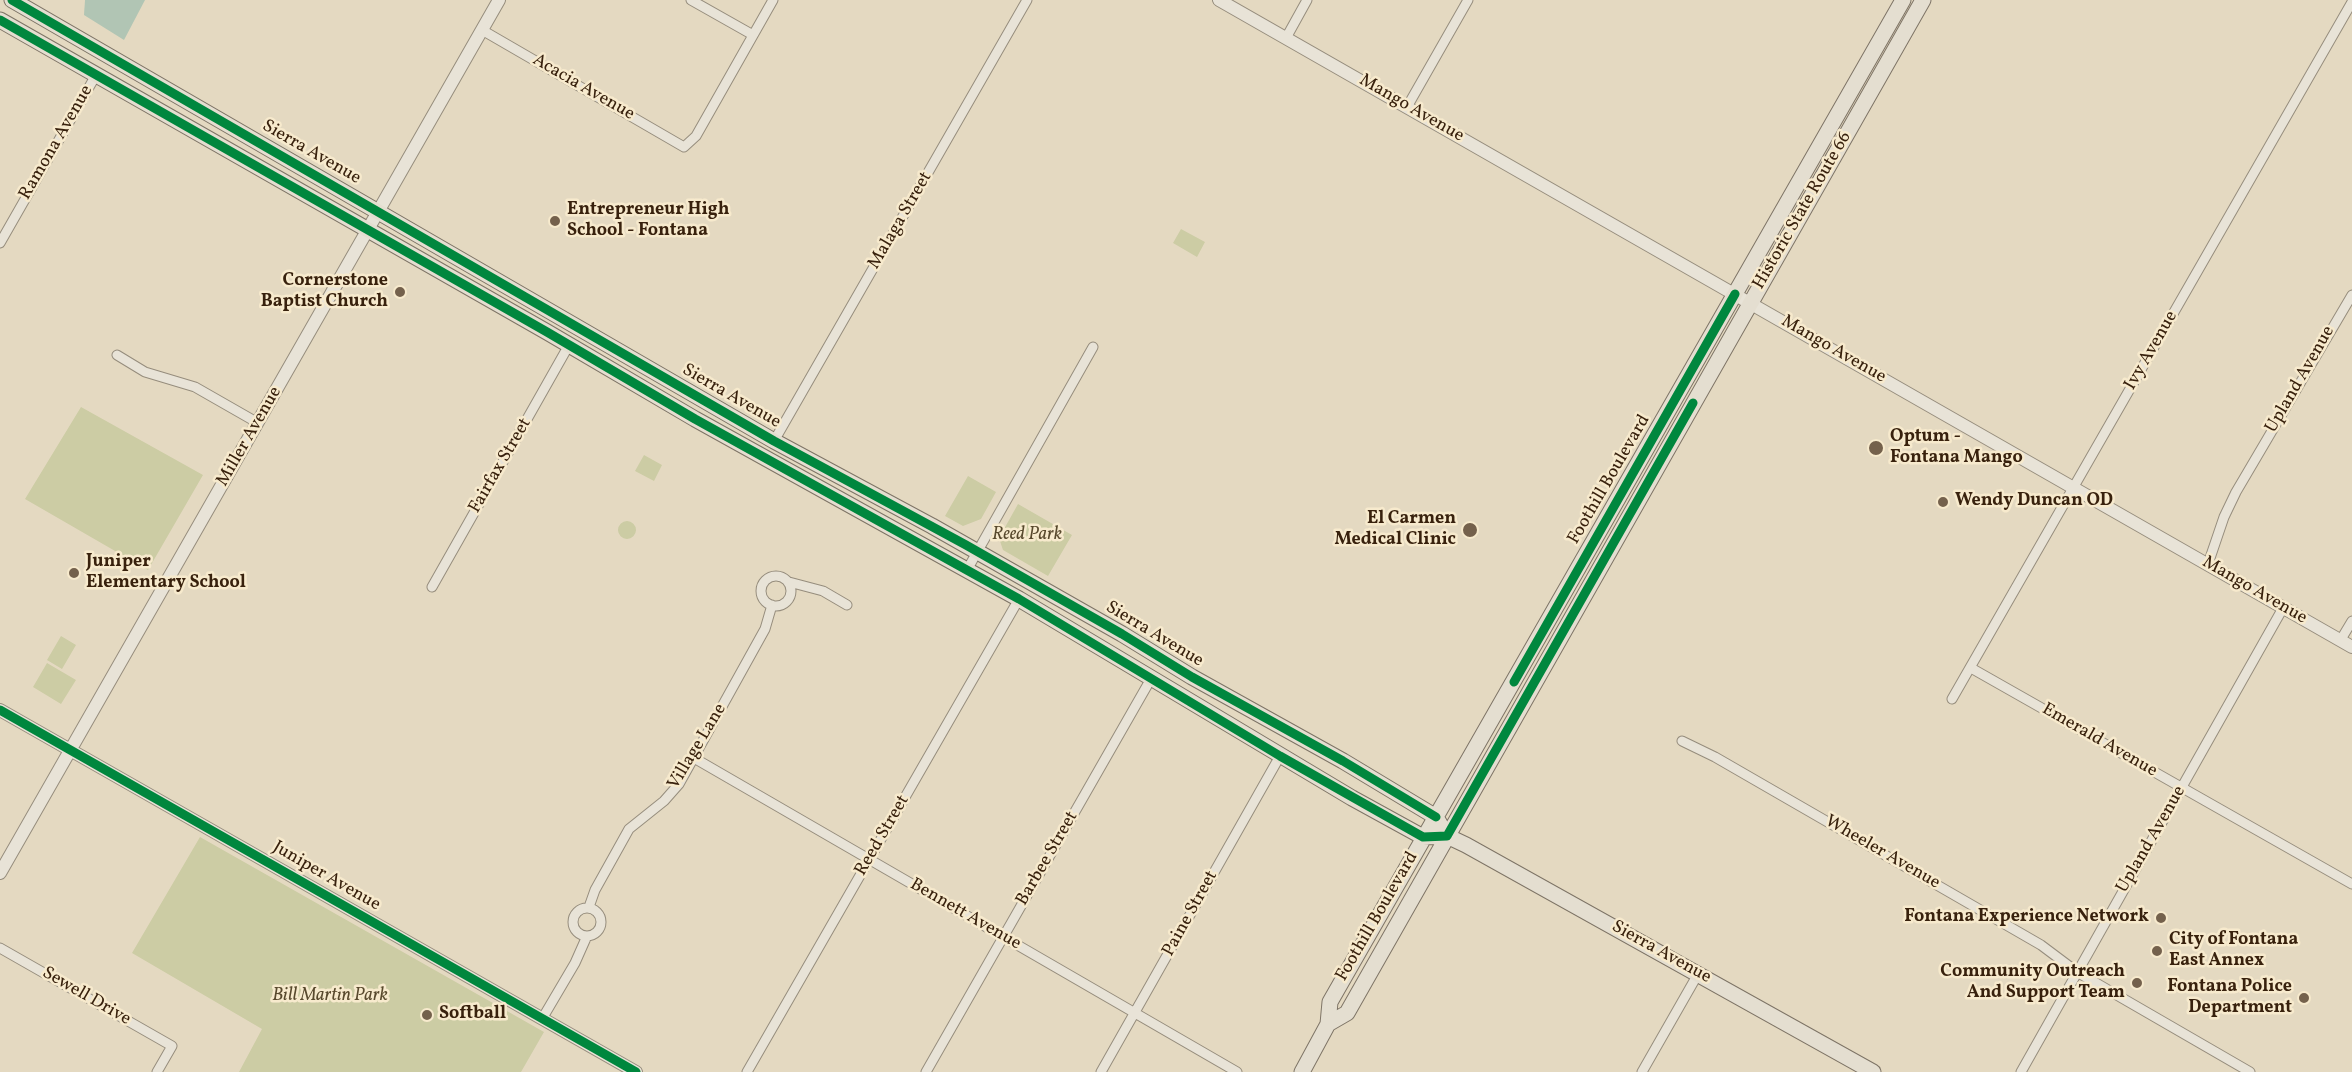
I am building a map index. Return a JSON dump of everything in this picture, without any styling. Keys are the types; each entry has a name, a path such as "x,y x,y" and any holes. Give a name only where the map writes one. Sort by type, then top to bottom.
{"main road":[{"name":"Sierra Avenue","path":"12,0 774,441 871,492 1343,761 1436,817 1447,836 1874,1072"},
{"name":"Foothill Boulevard","path":"1302,1072 1328,1024 1330,1002 1903,0"},
{"path":"1870,57 1885,66 1923,0"},
{"name":"Sierra Avenue","path":"0,20 757,454 1019,599 1280,756 1423,837"},
{"name":"Historic State Route 66","path":"1750,303 1885,66"},
{"name":"Foothill Boulevard","path":"1328,1024 1347,1013 1750,303"},
{"path":"1423,837 1447,836"}],"street":[{"name":"Miller Avenue","path":"0,873 499,0"},
{"path":"691,0 753,35 773,0"},
{"name":"Malaga Street","path":"774,441 1027,0"},
{"name":"Mango Avenue","path":"1219,0 2352,647"},
{"path":"1286,38 1307,0"},
{"path":"1407,107 1468,0"},
{"name":"Ivy Avenue","path":"1952,699 2352,2"},
{"name":"Acacia Avenue","path":"482,30 684,147 696,136 753,35"},
{"name":"Ramona Avenue","path":"0,243 96,75"},
{"name":"Upland Avenue","path":"2208,564 2224,517 2236,492 2352,296"},
{"name":"Fairfax Street","path":"432,587 569,345"},
{"path":"967,570 1093,347"},
{"path":"117,355 145,372 195,387 258,423"},
{"path":"789,582 792,591 789,599 781,605 772,605 762,596 764,582 777,575 789,582 823,591 847,605"},
{"name":"Reed Street","path":"747,1072 1019,599"},
{"name":"Village Lane","path":"589,908 595,890 629,829 664,801 679,784 765,629 772,605"},
{"name":"Upland Avenue","path":"2021,1072 2283,608"},
{"path":"2340,641 2352,621"},
{"name":"Emerald Avenue","path":"1971,668 2352,884"},
{"name":"Barbee Street","path":"926,1072 1152,677"},
{"name":"Juniper Avenue","path":"0,710 636,1072"},
{"name":"Wheeler Avenue","path":"1682,741 1715,757 2041,945 2077,972 2250,1072"},
{"name":"Paine Street","path":"1101,1072 1280,756"},
{"name":"Bennett Avenue","path":"694,758 1237,1072"},
{"path":"589,908 598,912 602,920 596,933 587,936 579,933 573,923 578,912 589,908"},
{"path":"542,1019 587,936"},
{"name":"Sewell Drive","path":"0,948 172,1046 157,1072"},
{"path":"1641,1072 1698,974"}],"green space":[{"path":"1181,229 1205,242 1197,257 1173,243"},
{"path":"81,407 203,475 148,570 25,499"},
{"path":"644,455 662,465 654,481 635,471"},
{"name":"Reed Park","path":"968,476 996,492 981,519 963,526 945,516"},
{"name":"Reed Park","path":"1018,504 1072,535 1048,576 1003,550 999,538"},
{"path":"627,521 635,526 636,530 631,538 627,539 619,534 618,530 623,522"},
{"path":"61,636 76,645 62,669 47,660"},
{"path":"47,663 76,680 61,704 33,687"},
{"name":"Bill Martin Park","path":"200,837 544,1032 521,1072 239,1072 262,1029 132,953"}],"shaded area":[{"path":"85,0 145,0 124,40 84,15"}],"cycle path":[{"path":"12,0 774,441 966,545 1122,634 1192,677 1343,761 1436,817"},
{"path":"0,20 695,419 1019,599 1280,756 1423,837 1447,836 1693,403"},
{"path":"1514,682 1735,294"},
{"path":"0,710 636,1072"}],"place":[{"name":"Entrepreneur High School - Fontana","path":"555,221"},
{"name":"Cornerstone Baptist Church","path":"400,292"},
{"name":"Optum - Fontana Mango","path":"1876,448"},
{"name":"Wendy Duncan OD","path":"1943,502"},
{"name":"El Carmen Medical Clinic","path":"1470,530"},
{"name":"Juniper Elementary School","path":"74,573"},
{"name":"Fontana Experience Network","path":"2161,918"},
{"name":"City of Fontana East Annex","path":"2157,951"},
{"name":"Community Outreach And Support Team","path":"2137,983"},
{"name":"Fontana Police Department","path":"2304,998"},
{"name":"Softball","path":"427,1015"}]}
